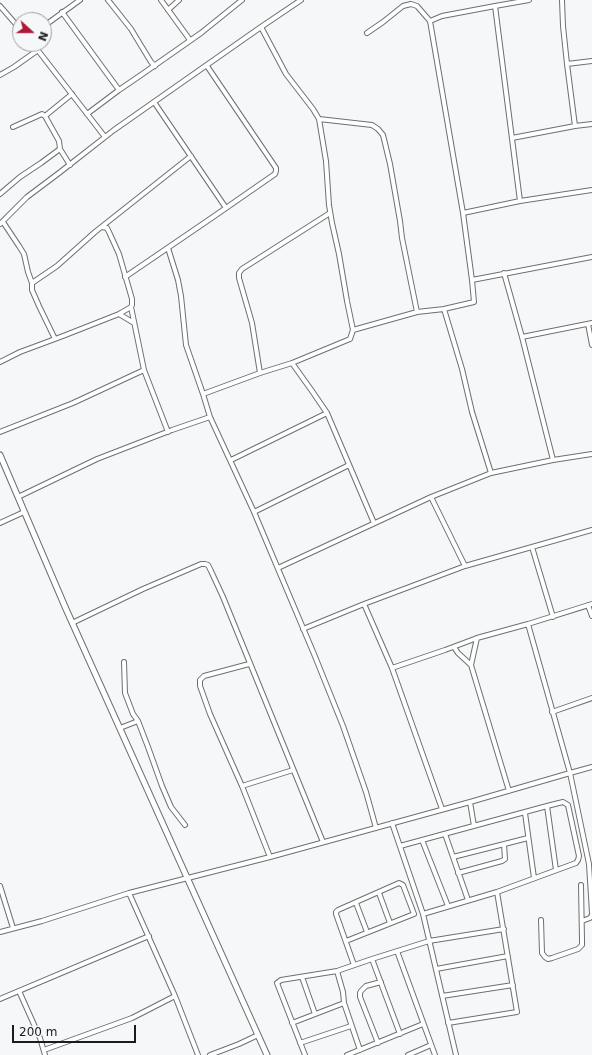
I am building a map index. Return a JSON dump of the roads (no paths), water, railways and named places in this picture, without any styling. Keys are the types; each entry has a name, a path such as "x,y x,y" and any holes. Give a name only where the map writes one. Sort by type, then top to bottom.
{"street":[{"path":"52,20 80,0"},
{"path":"108,0 131,29 154,66"},
{"path":"160,0 190,40"},
{"path":"168,10 179,0"},
{"path":"87,114 201,33 242,0"},
{"path":"55,340 38,306 32,290 32,283 24,254 1,223 27,197 105,137 260,27 302,0"},
{"path":"430,21 442,16 529,0"},
{"path":"562,0 563,26 575,126"},
{"path":"353,330 417,312 444,309 474,302 462,213 430,21 417,6 411,4 403,6 367,33"},
{"path":"0,6 12,20"},
{"path":"495,6 520,201"},
{"path":"62,12 119,90"},
{"path":"203,394 292,363 350,339 353,330 330,213 326,161 319,119 286,74 260,27"},
{"path":"0,74 14,67 35,52"},
{"path":"40,52 105,137"},
{"path":"567,64 592,61"},
{"path":"125,277 275,174 276,168 207,66"},
{"path":"45,116 72,94"},
{"path":"154,102 226,208"},
{"path":"13,127 42,114 45,116 59,141 60,150 70,165"},
{"path":"319,119 372,125 378,129 382,135 390,164 402,238 417,312"},
{"path":"512,138 592,124"},
{"path":"0,194 20,177 60,150"},
{"path":"32,283 57,266 102,227 191,156"},
{"path":"462,213 520,201 592,190"},
{"path":"260,373 252,323 239,278 239,273 330,213"},
{"path":"102,227 107,228 119,254 132,299 131,307 144,370 168,432"},
{"path":"168,248 178,280 186,345 210,416 254,512 314,654 343,726 366,792 376,828"},
{"path":"472,280 592,257"},
{"path":"504,273 553,460"},
{"path":"0,362 20,352 55,340 119,314 131,307"},
{"path":"444,309 462,369 472,412 491,473"},
{"path":"119,314 134,323"},
{"path":"522,337 590,323 592,345"},
{"path":"292,363 327,413 374,523"},
{"path":"0,432 73,403 144,370"},
{"path":"231,460 327,413"},
{"path":"18,497 97,459 210,416"},
{"path":"278,568 431,497 491,473 553,460 592,454"},
{"path":"0,455 72,623 267,1055"},
{"path":"254,512 349,465"},
{"path":"431,497 465,566"},
{"path":"0,523 24,512"},
{"path":"303,629 465,566 592,530"},
{"path":"532,547 553,617"},
{"path":"72,623 143,589 201,564 208,565 212,571 323,842"},
{"path":"364,604 392,668 442,810"},
{"path":"392,668 477,638 590,605 592,616"},
{"path":"528,624 570,773 590,864 592,914 590,918 582,920"},
{"path":"477,638 471,665 509,791"},
{"path":"454,647 458,653 471,665"},
{"path":"124,662 125,693 133,714 138,721 171,807 185,825"},
{"path":"249,664 204,676 200,680 200,686 210,714 242,786 270,857"},
{"path":"552,712 592,698"},
{"path":"120,728 138,721"},
{"path":"0,932 42,921 129,893 270,857 592,767"},
{"path":"242,786 293,770"},
{"path":"470,802 474,826"},
{"path":"400,846 563,802 568,805 579,856 576,863 497,892 423,914"},
{"path":"547,806 556,870"},
{"path":"525,813 534,878"},
{"path":"392,823 423,914 456,1055"},
{"path":"445,834 468,900"},
{"path":"453,857 528,838"},
{"path":"422,840 448,906"},
{"path":"458,873 502,861 505,859 504,844"},
{"path":"346,941 414,914 401,883 336,912 354,965"},
{"path":"541,920 542,953 544,958 552,958 578,949 582,945 581,884"},
{"path":"0,886 13,928"},
{"path":"448,1024 517,1012 497,892"},
{"path":"129,893 175,996 198,1055"},
{"path":"379,893 390,923"},
{"path":"356,903 366,932"},
{"path":"304,1055 277,984 281,980 337,971 430,940 504,929"},
{"path":"0,999 149,936"},
{"path":"397,951 435,1055"},
{"path":"436,969 508,956"},
{"path":"372,959 400,1034"},
{"path":"337,971 343,992 344,1003 360,1050"},
{"path":"302,976 316,1014"},
{"path":"378,1043 360,997 360,993 366,986 381,982"},
{"path":"442,996 513,985"},
{"path":"19,991 40,1038 44,1053 132,1018 175,996"},
{"path":"292,1023 344,1003"},
{"path":"348,1055 423,1024"},
{"path":"300,1043 351,1026"},
{"path":"210,1055 258,1035"},
{"path":"408,1055 431,1045"}]}
